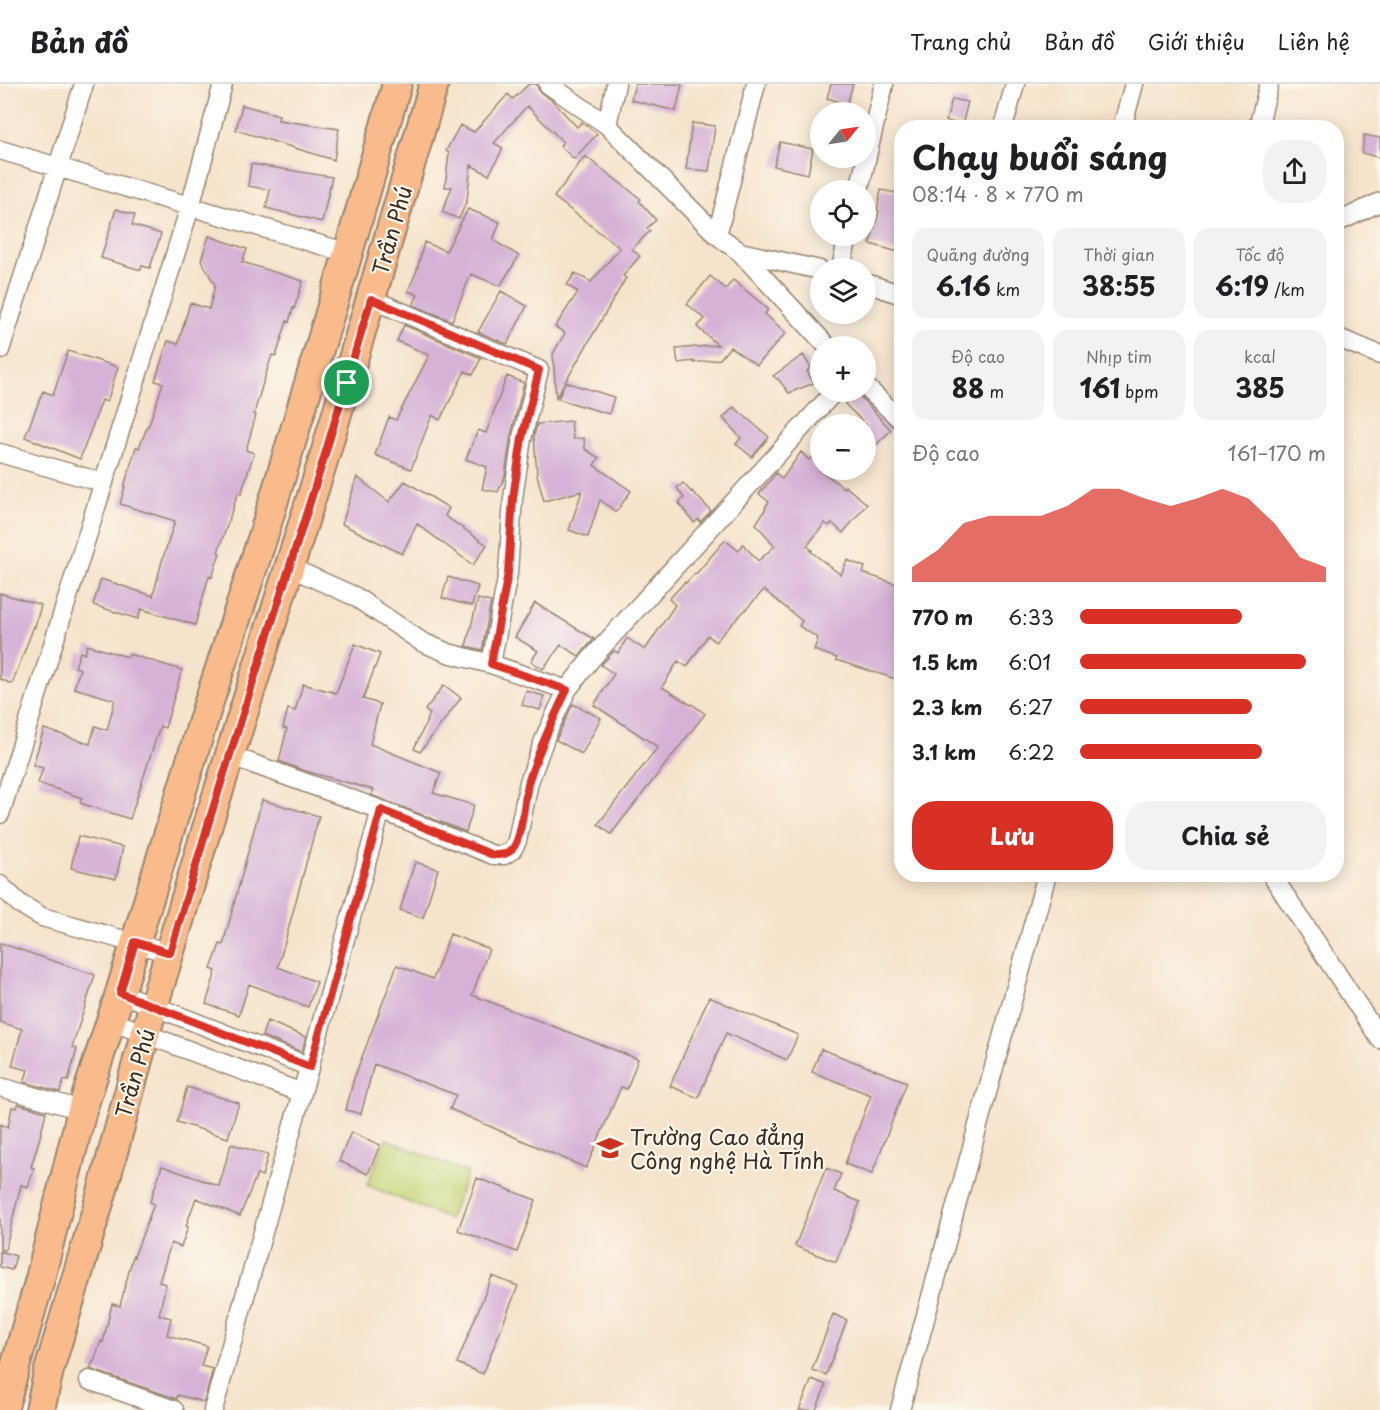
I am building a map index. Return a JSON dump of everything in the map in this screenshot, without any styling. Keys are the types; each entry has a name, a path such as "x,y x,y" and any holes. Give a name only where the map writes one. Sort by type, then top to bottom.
{"main road":[{"name":"Trần Phú","path":"3,1410 40,1279 82,1110 264,533 397,84"},
{"name":"Trần Phú","path":"40,1410 145,1034 210,818 323,461 434,84"}],"street":[{"path":"0,350 84,84"},
{"path":"0,814 190,207 223,84"},
{"path":"548,84 607,125 717,235 740,252 818,336"},
{"path":"607,125 616,84"},
{"path":"717,235 756,84"},
{"path":"861,180 884,84"},
{"path":"1005,120 1015,84"},
{"path":"1124,120 1134,84"},
{"path":"1260,120 1269,84"},
{"path":"0,150 348,252"},
{"path":"1344,219 1380,202"},
{"path":"740,252 810,268"},
{"path":"876,286 894,292"},
{"path":"371,299 539,370 522,438 513,498 508,573 491,664"},
{"path":"1344,340 1380,355"},
{"path":"876,396 894,413"},
{"path":"231,756 381,810 493,855 504,855 512,850 517,841 529,782 546,735 567,690 591,659 825,402"},
{"path":"0,453 104,483"},
{"path":"289,567 354,596 422,642 448,653 491,664 567,690"},
{"path":"213,1410 381,810"},
{"path":"900,1410 1045,882"},
{"path":"1275,882 1380,1039"},
{"path":"0,885 20,904 42,917 170,953"},
{"path":"120,993 310,1067"},
{"path":"111,1021 302,1093"},
{"path":"0,1088 82,1110"},
{"path":"89,1380 174,1410"}],"green space":[{"path":"386,1139 468,1173 449,1219 367,1185"}],"building":[{"path":"529,84 537,84 541,93 552,100 577,127 582,122 597,134 574,159 560,146 563,142 527,106 494,143 503,148 489,175 471,165 467,200 459,219 442,212 452,187 445,187 449,153 446,151 460,125 474,132 508,94 513,99"},
{"path":"635,84 682,84 676,111 631,100"},
{"path":"831,84 853,84 848,102 827,98"},
{"path":"952,99 968,102 963,120 946,120"},
{"path":"242,105 279,115 278,120 339,129 334,160 236,130"},
{"path":"692,123 715,126 709,171 686,169"},
{"path":"1364,135 1380,138 1380,158 1362,153"},
{"path":"780,142 810,148 808,174 774,166"},
{"path":"585,156 641,199 639,201 656,220 647,228 650,231 632,249 640,256 623,276 626,278 556,398 553,354 565,333 555,327 578,292 567,285 575,273 591,282 620,248 554,197"},
{"path":"251,164 332,177 322,222 266,208 270,190 248,186"},
{"path":"881,190 894,192 894,251 876,246 876,222 879,211 877,210"},
{"path":"116,209 135,215 132,225 161,234 150,268 142,266 141,270 101,258"},
{"path":"468,209 500,222 493,240 519,256 500,286 471,274 452,321 413,305 418,295 408,291 417,270 424,242 446,251"},
{"path":"209,236 247,249 242,262 303,281 276,356 272,355 262,386 246,450 254,453 218,552 220,553 212,577 209,576 195,625 141,609 138,619 93,605 101,579 153,596 175,521 120,504 136,447 139,448 149,425 163,383 155,381 168,341 178,344 190,303 209,309 215,285 201,260"},
{"path":"710,276 726,289 733,280 768,309 765,314 786,333 757,365 730,347 720,359 678,363 676,349 718,345 697,327 705,319 687,304"},
{"path":"501,291 527,306 507,344 478,332"},
{"path":"404,325 481,358 473,375 465,371 440,420 432,415 411,469 375,455 389,417 396,420 429,355 397,341"},
{"path":"68,351 118,367 107,402 102,400 80,459 25,437 43,391 53,395"},
{"path":"803,355 810,366 807,371 810,376 810,385 789,393 773,376"},
{"path":"507,376 524,383 511,435 505,476 498,492 482,489 487,467 466,459 478,430 486,433"},
{"path":"565,382 614,397 609,414 558,399"},
{"path":"847,402 865,402 891,430 876,445 876,414 855,414 845,404"},
{"path":"734,407 769,437 752,457 736,444 741,438 723,418"},
{"path":"571,421 573,439 584,438 585,449 599,458 594,465 631,491 616,512 600,500 588,537 569,530 582,491 544,501 537,475 534,436 537,424"},
{"path":"801,452 810,459 810,480 833,480 844,488 845,486 867,504 843,533 832,523 829,526 825,523 807,546 812,550 810,551 841,575 847,560 865,567 863,573 894,583 894,678 836,660 837,658 814,650 818,638 799,626 802,621 764,590 715,642 708,635 687,667 678,661 662,687 705,714 611,834 598,824 658,747 594,705 614,674 601,665 614,651 618,653 627,638 645,650 675,605 669,599 696,574 725,540 739,551 743,544 758,561 775,546 756,524 769,502 759,494 776,473 782,479"},
{"path":"357,477 389,502 405,481 449,508 445,516 487,545 473,565 417,524 402,554 342,524"},
{"path":"683,483 711,511 700,522 699,519 694,523 679,503 684,498 677,488"},
{"path":"448,577 478,586 472,606 442,598"},
{"path":"0,593 41,605 35,627 12,684 0,679"},
{"path":"478,599 491,602 482,650 466,646"},
{"path":"535,603 594,639 579,656 561,645 543,669 531,661 538,651 515,637"},
{"path":"355,644 380,654 363,699 380,704 370,744 441,773 433,793 474,805 466,832 371,795 374,790 302,770 279,761 287,729 283,728 288,709 295,711 303,684 336,693"},
{"path":"87,645 128,657 129,654 182,670 165,728 160,726 130,819 80,803 82,798 38,783 43,768 33,765 44,729 90,744 95,726 107,730 115,700 74,688 80,669 75,667 80,652 85,654"},
{"path":"444,685 461,698 420,752 414,749 430,714 425,710"},
{"path":"526,691 544,696 540,710 522,705"},
{"path":"573,704 601,718 582,754 556,740"},
{"path":"262,800 319,816 278,967 317,982 308,1007 249,984 239,1015 206,1004 216,971 211,969 220,944 223,945"},
{"path":"78,836 123,847 116,879 71,868"},
{"path":"415,862 438,869 423,918 400,910"},
{"path":"450,934 489,949 472,995 638,1059 627,1089 621,1087 586,1168 450,1109 456,1095 374,1064 361,1114 346,1110 354,1078 397,965 433,979"},
{"path":"0,943 95,975 72,1047 77,1049 68,1081 64,1080 60,1092 24,1082 28,1070 12,1066 22,1029 0,1022"},
{"path":"709,997 798,1035 787,1060 726,1033 698,1098 670,1086"},
{"path":"267,1021 306,1037 302,1052 262,1036"},
{"path":"821,1049 907,1082 872,1174 845,1164 871,1095 812,1072"},
{"path":"187,1087 239,1103 228,1138 177,1122"},
{"path":"18,1104 46,1112 31,1167 34,1168 28,1187 21,1185 5,1250 0,1249 0,1124 8,1127 12,1107 17,1108"},
{"path":"351,1132 380,1145 368,1174 339,1161"},
{"path":"231,1144 268,1155 262,1176 257,1174 240,1216 196,1198 181,1247 171,1243 159,1282 166,1284 159,1315 171,1318 167,1335 207,1346 201,1366 213,1369 204,1402 178,1395 177,1399 90,1369 101,1341 103,1342 112,1304 120,1306 133,1256 154,1204 150,1202 162,1166 219,1186"},
{"path":"826,1168 841,1174 834,1191 860,1202 836,1262 795,1246"},
{"path":"477,1178 536,1200 517,1252 458,1230"},
{"path":"0,1251 16,1256 12,1270 0,1267"},
{"path":"492,1276 518,1286 483,1374 457,1363"},
{"path":"833,1314 847,1320 826,1375 812,1370"},
{"path":"812,1379 826,1385 816,1410 799,1410"}],"place":[{"name":"Trường Cao đẳng Công nghệ Hà Tĩnh","path":"610,1148"}],"route":[{"path":"371,299 539,370 522,438 513,498 508,573 491,664 567,690 546,735 529,782 517,841 512,850 504,855 493,855 381,810 310,1067 120,993 135,942 170,953 210,818 347,383 371,299"}]}
